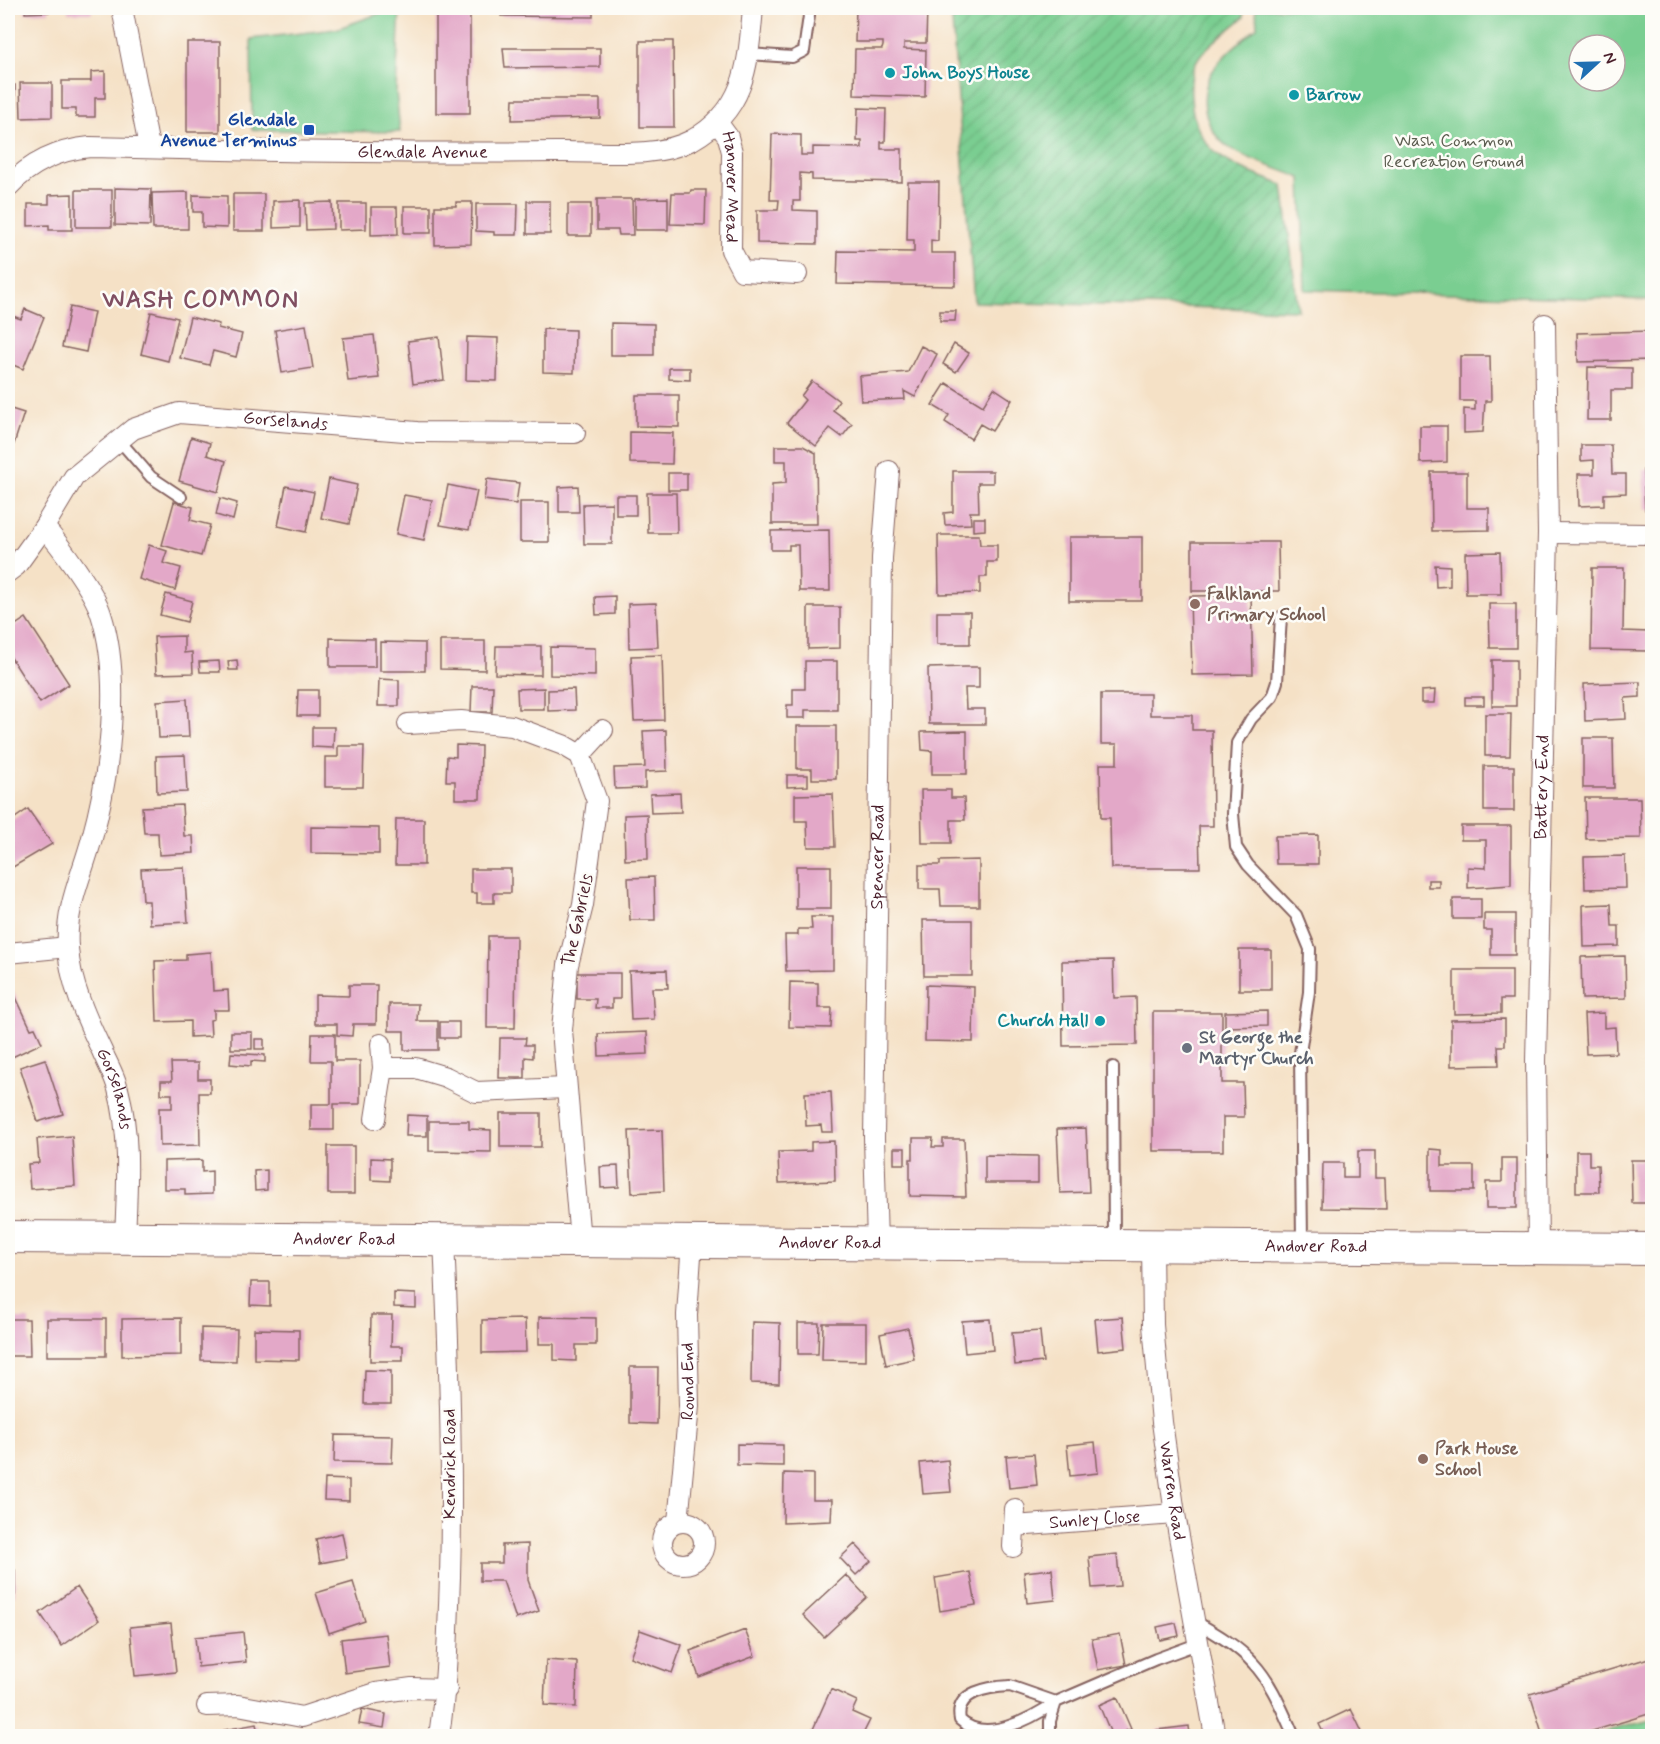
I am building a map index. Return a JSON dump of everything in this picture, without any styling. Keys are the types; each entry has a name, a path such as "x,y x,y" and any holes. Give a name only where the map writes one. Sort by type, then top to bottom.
{"main road":[{"name":"Andover Road","path":"8,1237 1152,1243 1653,1249"}],"street":[{"path":"122,8 149,147"},
{"name":"Glendale Avenue","path":"8,187 41,161 65,151 90,147 503,153 631,152 678,146 701,134 717,122 739,93 748,54 753,8"},
{"name":"Hanover Mead","path":"717,122 728,136 732,152 731,250 742,271 797,274"},
{"name":"Battery End","path":"1538,1249 1536,1061 1548,533 1545,324"},
{"name":"Gorselands","path":"8,572 16,566 44,527 74,477 133,429 179,413 417,432 575,433"},
{"name":"Spencer Road","path":"878,1243 874,1138 882,558 889,471"},
{"name":"Gorselands","path":"44,527 61,546 101,612 110,656 111,712 106,771 92,839 73,891 68,947 72,976 118,1087 126,1131 124,1238"},
{"path":"1548,533 1653,534"},
{"path":"408,724 461,721 512,726 563,745 580,755 603,730"},
{"name":"The Gabriels","path":"580,755 597,801 583,905 568,965 562,1030 565,1088 580,1241"},
{"path":"8,953 68,947"},
{"path":"375,1119 383,1068 381,1044"},
{"path":"383,1068 416,1068 446,1077 476,1092 565,1088"},
{"name":"Kendrick Road","path":"439,1737 447,1689 452,1427 444,1240"},
{"name":"Round End","path":"678,1522 689,1406 687,1315 692,1241"},
{"name":"Warren Road","path":"1152,1243 1153,1325 1175,1514 1200,1643 1215,1737"},
{"name":"Sunley Close","path":"1013,1547 1015,1518 1175,1514"},
{"path":"207,1706 238,1705 302,1717 376,1693 412,1688 447,1689"}],"lane":[{"path":"748,54 792,57 804,51 809,16"},
{"path":"119,440 151,477 181,497"},
{"path":"1281,617 1277,682 1272,697 1243,730 1237,743 1233,814 1236,847 1248,865 1296,915 1310,949 1309,992 1300,1053 1302,1246"},
{"path":"1113,1067 1114,1243"},
{"path":"1196,1622 1221,1637 1254,1663 1278,1700 1294,1737"},
{"path":"1056,1702 1010,1686 985,1688 966,1698 959,1713 960,1720 970,1729 988,1732 1019,1724 1056,1702 1156,1659 1200,1643"},
{"path":"1050,1737 1050,1720 1056,1702"}],"green space":[{"path":"400,8 396,91 400,132 252,130 251,39 336,29"},
{"path":"951,8 1243,8 1244,17 1209,46 1196,61 1191,87 1194,117 1200,133 1220,156 1249,172 1283,185 1298,310 974,302"},
{"name":"Wash Common Recreation Ground","path":"1256,8 1652,8 1652,300 1305,290 1301,178 1236,152 1220,139 1208,121 1204,100 1206,89 1214,69 1228,52 1257,27"},
{"path":"1651,1720 1652,1736 1586,1736"}],"building":[{"path":"25,8 49,8 49,12 25,13"},
{"path":"68,8 92,8 92,13 68,13"},
{"path":"436,8 470,8 470,113 436,113"},
{"path":"501,8 593,8 593,17 501,16"},
{"path":"856,8 927,8 926,43 904,43 904,49 926,50 925,97 854,95 855,49 882,49 883,46 883,42 855,42"},
{"path":"640,41 673,41 674,127 640,127"},
{"path":"187,42 220,42 220,132 187,132"},
{"path":"503,48 600,48 600,67 505,68"},
{"path":"105,71 105,98 95,98 95,117 76,117 76,109 62,109 62,81 91,81 91,72"},
{"path":"20,83 52,83 52,117 21,118"},
{"path":"8,85 15,85 15,118 8,118"},
{"path":"513,99 600,99 600,118 512,120"},
{"path":"858,108 886,109 885,142 881,142 881,149 902,149 902,182 812,180 812,174 800,173 800,201 793,201 793,210 817,211 817,244 757,243 757,210 778,210 779,200 770,200 772,134 801,135 801,155 813,155 813,147 862,148 862,141 857,141"},
{"path":"908,182 939,182 938,241 931,240 931,253 955,253 955,286 837,284 838,251 914,252 914,240 907,240"},
{"path":"115,188 151,189 150,226 115,225"},
{"path":"76,190 112,190 112,227 76,227"},
{"path":"691,190 706,190 705,225 670,224 672,193 690,193"},
{"path":"188,192 188,229 153,229 152,193"},
{"path":"72,194 72,230 49,230 49,225 28,226 28,204 49,204 49,195"},
{"path":"233,194 264,194 264,231 233,231"},
{"path":"193,195 227,196 227,228 202,227 202,212 193,212"},
{"path":"668,198 668,230 635,230 635,199"},
{"path":"597,199 632,199 633,235 619,235 618,230 597,230"},
{"path":"300,200 300,227 273,228 273,201"},
{"path":"527,201 550,201 550,234 527,234"},
{"path":"332,202 333,229 306,230 305,203"},
{"path":"456,202 472,202 471,244 435,245 435,206 456,206"},
{"path":"339,203 366,203 366,229 339,230"},
{"path":"476,204 518,204 517,235 494,235 494,232 476,231"},
{"path":"568,204 591,204 591,236 568,236"},
{"path":"404,206 431,206 431,233 404,233"},
{"path":"371,207 397,207 398,234 371,235"},
{"path":"70,307 94,312 86,352 62,347"},
{"path":"25,309 44,317 23,369 8,363 8,321 10,315 21,319"},
{"path":"940,311 956,311 955,321 940,321"},
{"path":"151,312 178,318 168,361 141,354"},
{"path":"190,317 219,324 218,328 242,334 236,357 213,351 209,365 180,358"},
{"path":"611,323 654,324 654,355 611,355"},
{"path":"306,325 313,368 282,373 275,330"},
{"path":"543,329 575,330 574,373 543,372"},
{"path":"1652,331 1652,360 1578,362 1577,333"},
{"path":"374,335 379,378 348,381 343,338"},
{"path":"439,337 444,380 413,384 408,341"},
{"path":"467,337 498,338 497,381 466,380"},
{"path":"954,344 969,353 956,372 943,364"},
{"path":"921,346 937,354 915,397 904,391 905,399 861,401 859,376 908,372"},
{"path":"1460,356 1490,356 1491,401 1485,401 1483,432 1464,433 1464,409 1475,410 1475,401 1460,401"},
{"path":"1588,367 1632,368 1632,390 1611,390 1611,420 1587,420"},
{"path":"669,368 690,368 690,380 669,379"},
{"path":"812,381 839,401 833,410 852,424 842,437 830,428 816,446 787,423 805,400 801,396"},
{"path":"946,383 983,406 994,388 1012,400 992,431 980,424 971,439 945,422 949,415 932,405"},
{"path":"636,395 679,395 679,427 636,426"},
{"path":"8,408 24,413 14,444 8,442"},
{"path":"1420,426 1447,426 1447,462 1420,463"},
{"path":"630,432 673,433 672,464 630,463"},
{"path":"191,437 210,443 207,455 226,461 218,492 179,481"},
{"path":"1581,445 1611,445 1612,474 1626,474 1626,493 1604,494 1604,505 1579,506 1578,474 1594,474 1594,460 1581,461"},
{"path":"775,446 803,446 816,453 817,524 772,524 772,484 786,483 786,461 775,461"},
{"path":"1643,470 1652,470 1652,510 1645,510"},
{"path":"953,471 993,471 993,483 978,483 979,512 970,512 971,524 945,525 944,513 953,512"},
{"path":"1431,472 1467,472 1467,508 1489,508 1489,530 1432,531"},
{"path":"668,473 687,473 687,490 668,490"},
{"path":"329,479 357,485 349,524 321,518"},
{"path":"487,479 519,483 516,504 484,500"},
{"path":"448,485 477,491 469,530 440,525"},
{"path":"286,486 314,492 306,532 278,526"},
{"path":"578,486 579,512 559,512 559,487"},
{"path":"647,493 676,493 677,533 648,533"},
{"path":"404,495 432,500 424,540 396,534"},
{"path":"616,495 636,495 636,515 616,515"},
{"path":"220,498 237,503 233,520 216,515"},
{"path":"174,502 193,507 190,520 210,525 201,556 162,545"},
{"path":"520,502 549,502 549,542 520,542"},
{"path":"612,503 612,544 584,544 583,504"},
{"path":"973,518 985,518 985,530 973,531"},
{"path":"829,530 830,591 799,591 798,545 789,545 789,550 771,550 771,531"},
{"path":"938,535 979,535 980,545 997,545 997,562 987,562 987,577 980,577 980,593 939,594"},
{"path":"1069,537 1142,537 1142,601 1069,601"},
{"path":"1192,542 1278,542 1279,591 1192,591"},
{"path":"149,545 167,551 163,563 181,568 175,590 139,579"},
{"path":"1500,552 1501,594 1466,594 1465,553"},
{"path":"1435,565 1450,566 1450,586 1436,587"},
{"path":"1592,568 1624,568 1623,631 1649,632 1648,651 1591,650"},
{"path":"166,594 192,601 187,622 160,615"},
{"path":"1251,595 1253,674 1192,675 1190,596"},
{"path":"615,596 615,614 596,615 595,597"},
{"path":"656,603 658,647 629,648 628,604"},
{"path":"1489,604 1516,604 1516,648 1490,648"},
{"path":"808,607 840,607 840,648 808,649"},
{"path":"937,612 970,612 970,644 937,644"},
{"path":"26,618 69,684 40,703 8,653 8,630"},
{"path":"184,636 184,653 192,652 193,673 156,674 154,637"},
{"path":"330,638 375,639 375,667 330,667"},
{"path":"440,641 485,641 485,670 440,669"},
{"path":"380,642 425,643 425,671 380,671"},
{"path":"496,646 541,646 541,675 495,674"},
{"path":"550,647 595,648 595,676 550,675"},
{"path":"662,655 664,720 634,721 631,656"},
{"path":"237,660 238,670 229,670 228,661"},
{"path":"1492,660 1516,660 1516,706 1492,706"},
{"path":"219,661 220,672 200,672 199,662"},
{"path":"805,661 837,661 837,710 805,710 805,718 787,718 787,705 793,705 793,689 805,689"},
{"path":"979,667 979,688 965,688 966,709 985,709 985,724 929,724 928,668"},
{"path":"379,679 399,680 399,706 378,706"},
{"path":"1640,682 1640,697 1625,698 1626,719 1585,721 1584,684"},
{"path":"472,686 493,686 492,712 471,712"},
{"path":"544,688 544,709 518,709 517,689"},
{"path":"574,689 575,710 548,711 548,690"},
{"path":"298,690 318,690 318,716 297,716"},
{"path":"1435,690 1434,703 1421,703 1421,691"},
{"path":"1101,694 1150,694 1150,715 1192,715 1192,730 1212,730 1213,826 1199,826 1200,868 1111,868 1110,818 1101,818 1100,764 1117,764 1117,744 1101,744"},
{"path":"1465,697 1484,697 1484,705 1465,705"},
{"path":"187,699 189,737 159,738 157,701"},
{"path":"1485,714 1511,714 1510,756 1485,756"},
{"path":"797,726 836,726 836,779 812,779 812,769 797,769"},
{"path":"312,727 334,727 333,748 312,747"},
{"path":"666,730 667,771 645,772 645,788 615,789 614,768 645,767 643,731"},
{"path":"967,731 967,774 932,774 932,751 922,750 921,732"},
{"path":"1583,738 1613,738 1614,788 1583,788"},
{"path":"456,745 481,746 480,799 455,799 455,781 446,781 447,756 456,757"},
{"path":"338,746 364,746 363,787 325,787 325,757 338,757"},
{"path":"185,755 187,792 157,793 156,756"},
{"path":"1484,766 1514,766 1514,811 1484,811"},
{"path":"787,775 808,775 808,786 787,787"},
{"path":"921,790 951,790 951,798 964,798 965,820 951,820 951,843 922,843"},
{"path":"680,793 681,812 651,813 650,794"},
{"path":"833,794 835,847 808,847 807,821 795,821 795,795"},
{"path":"1585,798 1640,798 1641,838 1586,839"},
{"path":"182,805 184,836 193,836 194,853 159,855 158,833 144,833 142,807"},
{"path":"28,809 52,844 8,870 8,823"},
{"path":"647,814 648,859 625,860 624,815"},
{"path":"396,819 424,819 424,865 395,865"},
{"path":"1461,826 1511,826 1511,885 1468,888 1468,867 1486,868 1486,840 1461,840"},
{"path":"311,827 379,828 379,854 311,853"},
{"path":"1318,835 1318,864 1276,864 1275,836"},
{"path":"1625,856 1626,888 1585,889 1584,857"},
{"path":"979,860 979,906 941,906 940,889 919,889 919,865 940,865 940,861"},
{"path":"796,866 831,866 831,909 796,909"},
{"path":"184,867 188,922 150,924 149,901 143,901 141,869"},
{"path":"471,869 511,869 511,893 494,893 494,903 477,903 477,893 471,893"},
{"path":"654,877 655,920 630,920 628,878"},
{"path":"1428,880 1439,880 1439,887 1428,887"},
{"path":"1453,899 1481,899 1481,919 1453,919"},
{"path":"1611,904 1612,926 1619,926 1619,946 1584,947 1583,905"},
{"path":"1484,914 1515,914 1515,955 1491,955 1491,930 1484,930"},
{"path":"811,917 833,917 833,970 786,971 785,935 798,935 798,929 812,929"},
{"path":"923,920 972,920 972,976 924,976"},
{"path":"488,936 516,936 515,1028 487,1028"},
{"path":"1239,950 1271,950 1271,990 1239,990"},
{"path":"211,952 213,991 228,990 229,1010 214,1010 214,1019 210,1020 211,1036 190,1037 190,1021 157,1022 155,961 186,960 186,954"},
{"path":"1625,956 1626,998 1582,999 1581,957"},
{"name":"Church Hall","path":"1113,960 1114,998 1136,997 1137,1045 1063,1046 1062,961"},
{"path":"667,970 668,988 652,988 654,1019 631,1020 629,971"},
{"path":"1454,970 1512,970 1512,999 1501,999 1501,1013 1454,1014"},
{"path":"577,973 620,973 620,999 612,999 612,1008 595,1008 596,999 577,999"},
{"path":"790,982 818,983 818,1008 832,1008 831,1028 789,1027"},
{"path":"349,985 377,985 376,1024 353,1024 352,1036 337,1035 337,1024 315,1024 315,995 349,996"},
{"path":"926,985 974,987 973,1042 925,1041"},
{"path":"12,989 31,1029 35,1028 42,1043 8,1059 8,991"},
{"path":"389,1004 418,1004 417,1021 438,1021 438,1050 404,1050 404,1031 389,1031"},
{"path":"1267,1011 1267,1026 1225,1027 1225,1012"},
{"name":"St George the Martyr Church","path":"1153,1012 1222,1012 1222,1083 1243,1083 1244,1117 1223,1117 1223,1151 1153,1151"},
{"path":"1604,1013 1604,1028 1615,1027 1616,1053 1586,1054 1584,1014"},
{"path":"1505,1019 1505,1046 1498,1046 1499,1065 1451,1066 1451,1020"},
{"path":"440,1022 459,1022 459,1038 440,1038"},
{"path":"231,1032 252,1032 252,1049 231,1049"},
{"path":"647,1032 648,1054 599,1056 598,1034"},
{"path":"312,1034 335,1034 335,1061 360,1061 360,1104 334,1104 334,1130 311,1130 311,1104 331,1104 331,1061 311,1061"},
{"path":"500,1038 526,1038 525,1045 533,1045 533,1058 525,1057 525,1078 499,1078"},
{"path":"255,1039 264,1039 264,1049 255,1049"},
{"path":"231,1053 265,1055 265,1062 251,1061 251,1066 230,1064"},
{"path":"45,1059 63,1114 38,1122 20,1067"},
{"path":"171,1063 198,1063 198,1079 210,1079 210,1093 199,1093 200,1145 160,1146 159,1108 172,1108 172,1094 161,1094 161,1081 172,1081"},
{"path":"831,1092 833,1132 822,1132 821,1125 806,1126 805,1093"},
{"path":"500,1113 541,1113 541,1147 500,1147"},
{"path":"407,1115 427,1116 427,1136 406,1136"},
{"path":"429,1121 469,1121 469,1129 491,1130 491,1152 429,1151"},
{"path":"1086,1128 1089,1192 1060,1193 1057,1129"},
{"path":"662,1130 664,1191 632,1193 629,1131"},
{"path":"72,1136 75,1186 30,1189 28,1164 39,1163 37,1139"},
{"path":"913,1138 933,1138 932,1147 943,1147 943,1139 964,1139 966,1197 910,1196 910,1159 913,1159"},
{"path":"834,1141 835,1181 779,1183 778,1152 811,1151 811,1142"},
{"path":"328,1146 354,1146 354,1194 328,1194"},
{"path":"894,1148 905,1148 905,1164 894,1164"},
{"path":"1430,1149 1442,1150 1442,1166 1474,1166 1474,1191 1430,1191"},
{"path":"1358,1151 1375,1151 1375,1178 1385,1178 1386,1209 1322,1208 1323,1163 1343,1163 1343,1178 1358,1178"},
{"path":"1576,1151 1589,1151 1589,1165 1598,1165 1599,1192 1576,1192"},
{"path":"985,1155 1038,1156 1038,1183 985,1183"},
{"path":"371,1158 390,1159 390,1181 371,1180"},
{"path":"1502,1158 1517,1158 1517,1208 1486,1208 1486,1182 1502,1182"},
{"path":"202,1160 202,1172 212,1171 212,1194 185,1195 185,1189 164,1189 164,1161"},
{"path":"1631,1160 1652,1160 1652,1203 1632,1203"},
{"path":"618,1166 619,1187 601,1188 600,1167"},
{"path":"267,1170 267,1190 255,1191 254,1171"},
{"path":"251,1282 270,1282 270,1306 250,1305"},
{"path":"394,1293 416,1294 416,1308 394,1307"},
{"path":"371,1315 392,1315 391,1346 403,1346 403,1361 370,1361"},
{"path":"539,1317 596,1318 596,1345 576,1345 576,1361 554,1360 554,1344 539,1344"},
{"path":"1123,1317 1126,1348 1098,1351 1095,1319"},
{"path":"181,1318 181,1355 122,1356 122,1319"},
{"path":"8,1319 29,1319 30,1356 8,1356"},
{"path":"47,1319 106,1319 106,1356 47,1356"},
{"path":"525,1319 526,1352 482,1353 482,1320"},
{"path":"990,1319 993,1350 965,1353 962,1321"},
{"path":"752,1322 780,1323 779,1384 751,1383"},
{"path":"798,1323 819,1323 818,1354 798,1354"},
{"path":"823,1323 866,1323 866,1361 822,1360"},
{"path":"201,1328 237,1329 236,1361 201,1360"},
{"path":"908,1328 914,1359 886,1365 880,1334"},
{"path":"254,1329 299,1330 299,1360 254,1359"},
{"path":"1040,1331 1043,1362 1015,1365 1012,1333"},
{"path":"630,1367 658,1367 657,1424 630,1423"},
{"path":"365,1370 391,1371 391,1404 364,1404"},
{"path":"335,1435 393,1436 392,1463 334,1462"},
{"path":"1095,1442 1098,1473 1070,1476 1067,1445"},
{"path":"737,1444 783,1445 783,1466 737,1465"},
{"path":"1034,1454 1037,1485 1009,1488 1006,1456"},
{"path":"948,1460 951,1492 923,1494 920,1463"},
{"path":"784,1473 813,1474 813,1500 832,1500 831,1521 783,1523"},
{"path":"325,1479 349,1480 349,1501 324,1500"},
{"path":"342,1533 347,1558 320,1563 316,1539"},
{"path":"528,1544 528,1580 539,1611 516,1619 503,1581 480,1581 480,1563 502,1563 502,1545"},
{"path":"855,1544 871,1561 856,1575 840,1558"},
{"path":"1117,1554 1120,1586 1092,1588 1089,1557"},
{"path":"1052,1569 1055,1600 1027,1603 1024,1572"},
{"path":"8,1570 15,1570 15,1595 8,1595"},
{"path":"970,1572 976,1605 940,1611 935,1578"},
{"path":"846,1575 867,1597 824,1637 803,1615"},
{"path":"353,1582 365,1621 329,1633 316,1593"},
{"path":"77,1587 99,1620 62,1646 40,1613"},
{"path":"171,1623 176,1672 135,1676 130,1627"},
{"path":"1176,1623 1179,1636 1160,1640 1157,1627"},
{"path":"640,1630 682,1645 672,1673 630,1657"},
{"path":"745,1630 755,1656 699,1677 690,1651"},
{"path":"243,1632 246,1662 198,1667 195,1637"},
{"path":"386,1634 390,1667 345,1673 341,1639"},
{"path":"1120,1634 1126,1665 1098,1670 1092,1639"},
{"path":"1652,1657 1652,1713 1576,1736 1543,1736 1530,1694"},
{"path":"546,1660 577,1662 576,1707 544,1705"},
{"path":"831,1689 857,1701 852,1712 870,1720 862,1736 810,1736"},
{"path":"1117,1697 1131,1729 1112,1736 1099,1705"},
{"path":"362,1709 386,1714 384,1728 359,1724"},
{"path":"1351,1709 1364,1736 1325,1736 1319,1724"},
{"path":"256,1724 259,1736 225,1736 224,1730"},
{"path":"1189,1726 1190,1736 1158,1736 1157,1730"}],"place":[{"name":"John Boys House","path":"890,73"},
{"name":"Barrow","path":"1294,95"},
{"name":"Glendale Avenue Terminus","path":"309,130"},
{"name":"Falkland Primary School","path":"1195,604"},
{"name":"Church Hall","path":"1100,1021"},
{"name":"St George the Martyr Church","path":"1187,1048"},
{"name":"Park House School","path":"1423,1459"}],"district":[{"name":"WASH COMMON","path":"201,300"}]}
